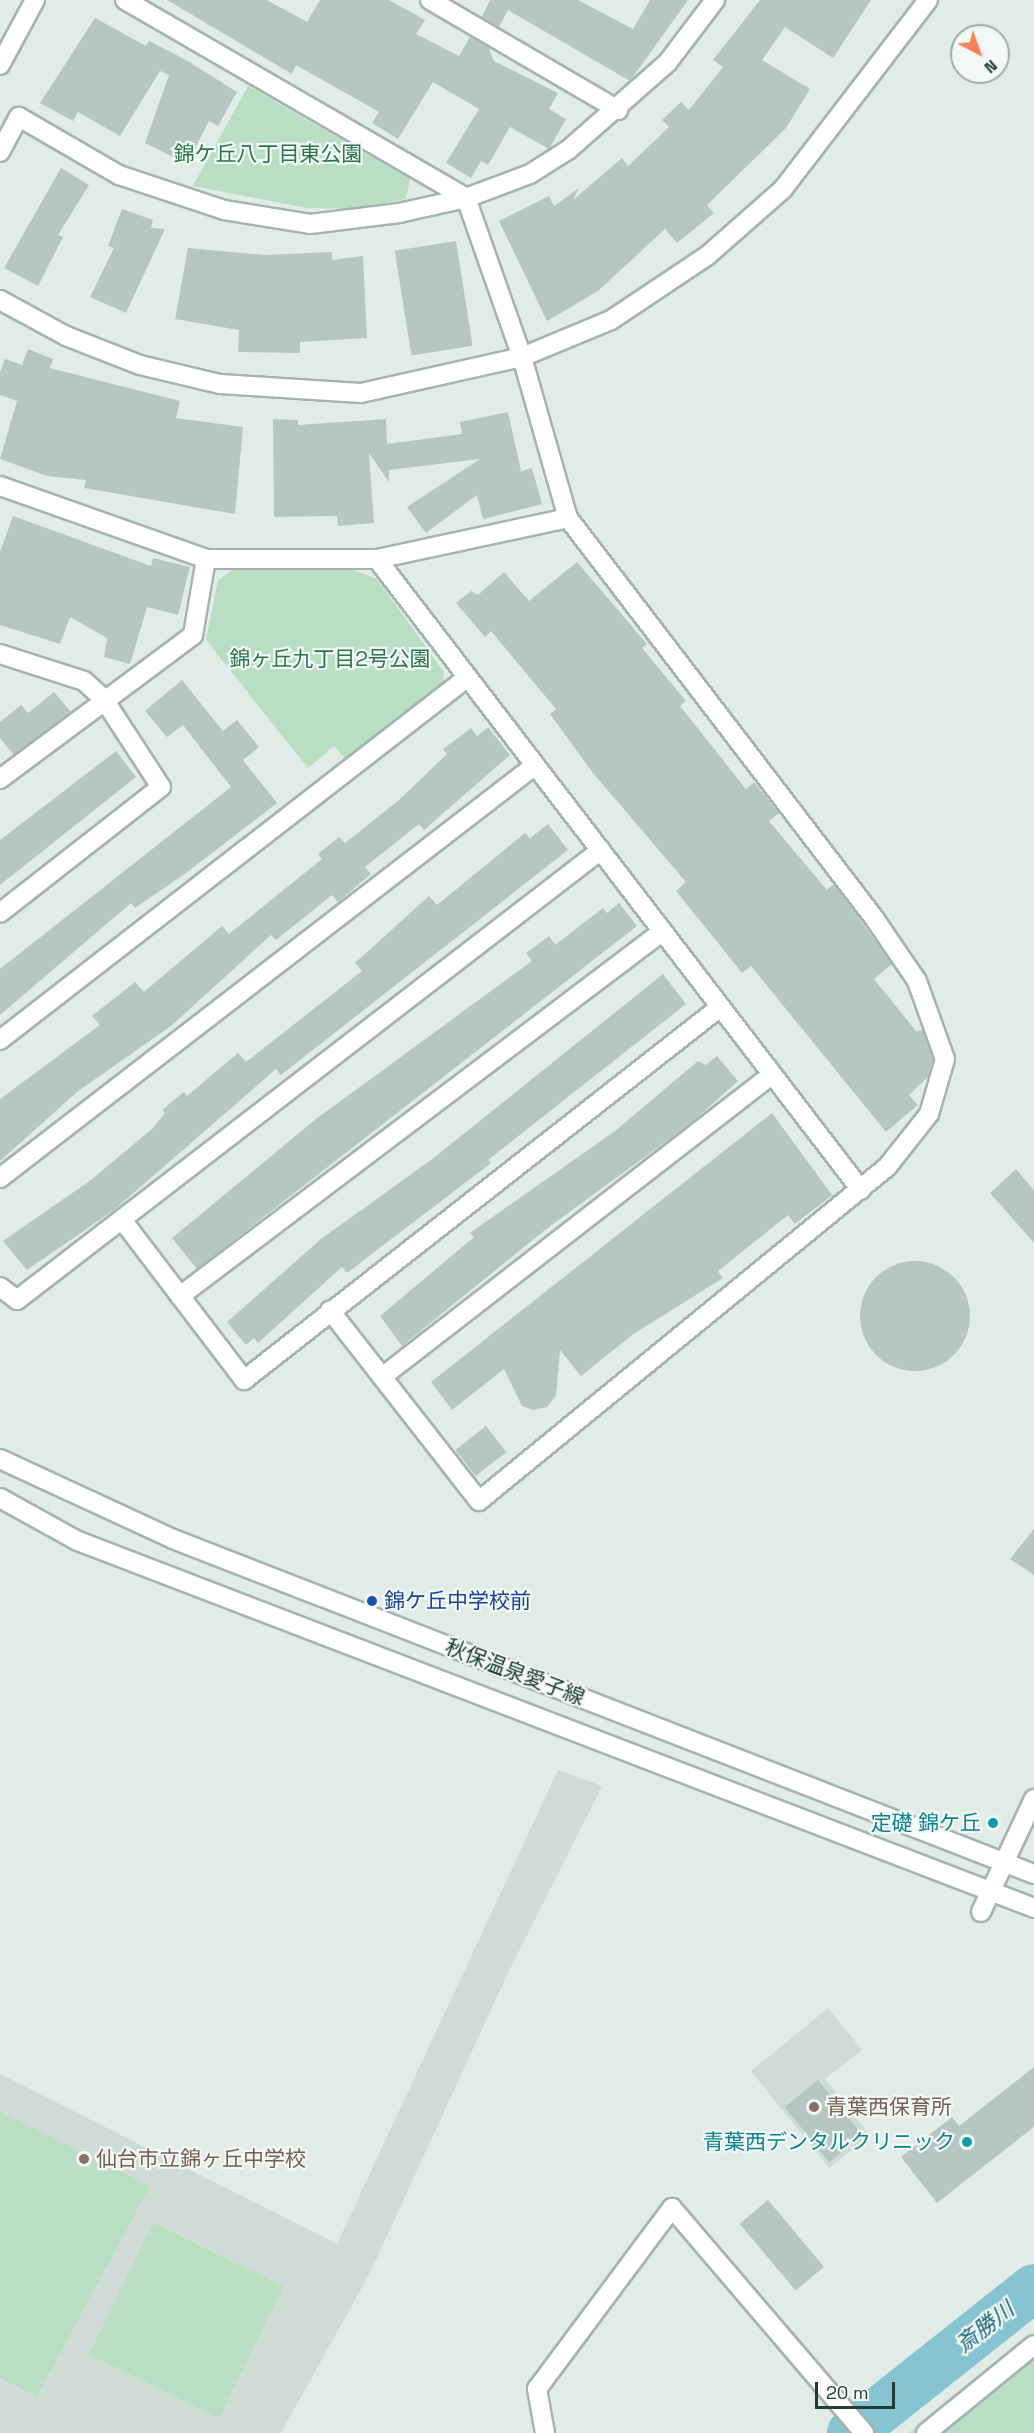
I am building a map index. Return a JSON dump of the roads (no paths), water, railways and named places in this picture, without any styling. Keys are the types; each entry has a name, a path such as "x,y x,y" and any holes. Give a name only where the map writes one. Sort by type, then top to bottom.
{"street":[{"path":"0,65 35,0"},
{"path":"125,0 466,198 522,357 568,518 874,918 931,1008 945,1059 939,1089 913,1141 861,1190 479,1501 330,1310"},
{"path":"430,0 618,110"},
{"path":"0,152 19,117 119,175 177,198 310,224 353,222 466,198 530,174 618,110 668,62 715,0"},
{"path":"0,300 66,336 140,365 220,384 361,393 522,357 611,320 708,255 783,189 928,0"},
{"path":"0,486 206,559 377,559 568,518"},
{"path":"0,779 104,698 124,689 193,635 206,559"},
{"path":"377,559 663,931 719,1008 861,1190"},
{"path":"0,654 84,681 104,698 161,787 0,913"},
{"path":"0,1040 468,677"},
{"path":"0,1178 534,766"},
{"path":"0,1287 17,1300 123,1221 601,850"},
{"path":"180,1296 663,931"},
{"path":"123,1221 244,1380 330,1310 719,1008"},
{"path":"382,1377 772,1075"},
{"name":"秋保温泉愛子線","path":"0,1459 173,1539 1034,1874"},
{"name":"秋保温泉愛子線","path":"0,1498 78,1541 990,1889 1034,1908"},
{"path":"981,1912 1002,1860 1034,1799"},
{"path":"545,2433 537,2389 672,2208 864,2433"},
{"path":"926,2433 1034,2345"}],"waterway":[{"name":"斎勝川","path":"851,2433 1034,2288"}],"place":[{"name":"錦ケ丘中学校前","path":"372,1601"},
{"name":"定礎 錦ケ丘","path":"993,1823"},
{"name":"青葉西保育所","path":"814,2107"},
{"name":"青葉西デンタルクリニック","path":"967,2142"},
{"name":"仙台市立錦ヶ丘中学校","path":"84,2159"}],"park label":[{"name":"錦ケ丘八丁目東公園","path":"268,154"},
{"name":"錦ヶ丘九丁目2号公園","path":"330,659"}]}
